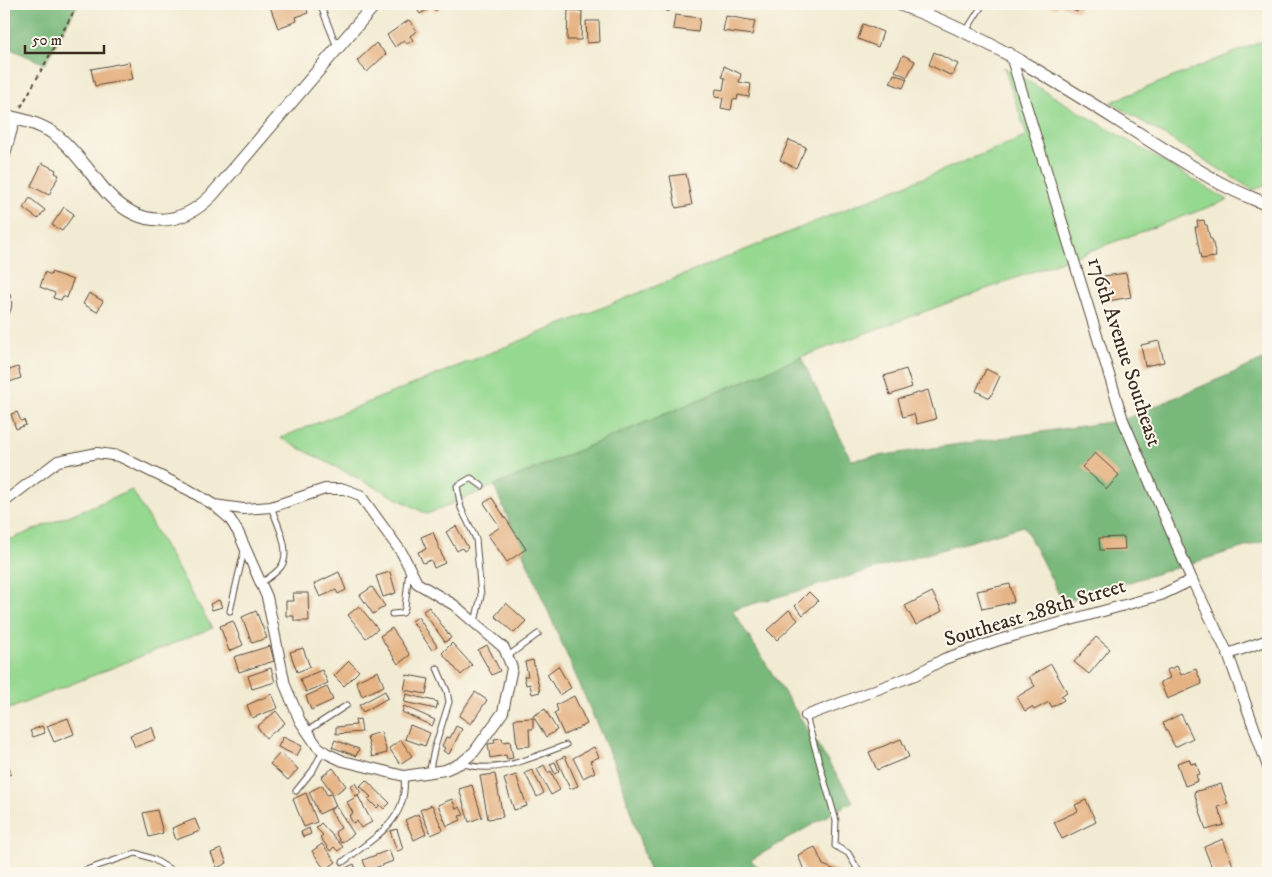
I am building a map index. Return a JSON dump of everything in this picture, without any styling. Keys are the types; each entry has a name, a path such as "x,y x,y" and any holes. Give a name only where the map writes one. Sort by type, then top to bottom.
{"street":[{"path":"4,158 9,117 42,126 57,136 110,195 143,217 167,220 191,213 218,188 375,4"},
{"path":"900,4 1010,53 1215,180 1268,205"},
{"name":"176th Avenue Southeast","path":"1010,53 1123,420 1192,580 1228,654 1268,767"},
{"path":"4,502 58,461 97,453 119,456 214,504 230,519 261,584 272,618 285,685 307,731 323,751 343,761 404,776 446,770 474,752 503,712 512,668 508,656 504,648 454,605 417,582 402,553 360,495 344,489 325,489 271,507 243,509 214,504"},
{"name":"Southeast 288th Street","path":"806,716 915,675 944,659 1002,638 1161,594 1192,580"},
{"path":"1228,654 1268,640"}],"lane":[{"path":"320,4 337,47"},
{"path":"965,32 983,4"},
{"path":"4,290 9,300 7,312 4,315"},
{"path":"475,623 481,596 476,539 461,508 457,486 472,478 482,486"},
{"path":"261,584 280,568 285,559 284,544 271,507"},
{"path":"230,611 245,548"},
{"path":"392,614 403,613 405,608 409,567"},
{"path":"508,656 538,634"},
{"path":"429,773 449,702 447,691 437,668"},
{"path":"307,731 347,706"},
{"path":"806,716 836,822 835,846 848,854 860,873"},
{"path":"461,762 480,768 497,767 566,745"},
{"path":"296,791 313,770 323,751"},
{"path":"343,862 395,819 403,801 404,776"},
{"path":"77,873 136,852 153,858 176,873"},
{"path":"92,867 94,873"}],"path":[{"path":"9,117 78,4"}],"green space":[{"path":"4,4 78,4 45,64 4,46"},
{"path":"1268,39 1268,185 1253,190 1111,102"},
{"path":"1004,67 1228,200 801,357 427,514 280,438 1027,136"},
{"path":"801,357 851,460 1123,420 1268,358 1268,540 1063,602 1024,526 732,610 853,801 751,860 764,873 650,873 620,778 494,486"},
{"path":"132,490 212,628 4,711 4,542"}],"building":[{"path":"269,4 305,4 308,13 296,17 297,21 278,28"},
{"path":"414,4 442,4 443,6 435,11 432,7 420,14"},
{"path":"1042,4 1058,4 1057,8"},
{"path":"1059,4 1081,4 1077,12"},
{"path":"568,10 582,11 581,40 567,40"},
{"path":"675,15 700,18 698,32 673,29"},
{"path":"726,16 755,21 752,35 723,31"},
{"path":"409,20 417,31 410,36 413,40 407,44 404,40 395,47 387,35"},
{"path":"586,21 599,21 600,42 587,43"},
{"path":"863,24 883,32 878,47 858,39"},
{"path":"376,43 386,54 367,72 357,61"},
{"path":"934,52 958,64 952,76 929,65"},
{"path":"903,55 915,61 907,77 895,71"},
{"path":"129,62 133,79 95,86 91,69"},
{"path":"724,66 741,74 739,82 751,84 749,97 738,95 737,100 733,99 731,110 721,108 723,98 715,97 716,89 723,90 725,78 722,77"},
{"path":"894,74 907,79 903,88 890,83"},
{"path":"789,140 806,147 796,168 780,160"},
{"path":"42,163 56,170 55,173 59,175 49,195 31,186"},
{"path":"686,174 692,205 676,208 670,176"},
{"path":"30,198 45,210 38,219 23,208"},
{"path":"64,207 74,214 62,231 52,225"},
{"path":"1204,220 1210,239 1212,239 1216,257 1201,259 1195,227 1198,227 1197,221"},
{"path":"45,272 51,275 51,272 73,280 67,298 63,296 61,300 53,298 55,293 40,287"},
{"path":"1126,273 1131,297 1108,301 1104,276"},
{"path":"89,293 103,301 97,312 83,304"},
{"path":"1159,341 1164,362 1145,366 1141,345"},
{"path":"18,367 21,378 4,384 4,372"},
{"path":"906,369 912,387 890,395 884,376"},
{"path":"986,369 1000,376 990,398 976,391"},
{"path":"928,390 936,419 917,424 914,414 903,417 898,399"},
{"path":"17,412 21,421 24,420 26,425 16,429 11,414"},
{"path":"1095,453 1119,475 1107,489 1082,467"},
{"path":"492,498 526,549 507,562 488,535 500,527 484,503"},
{"path":"456,526 468,548 464,551 462,548 457,551 446,532"},
{"path":"433,532 445,563 434,568 431,560 423,563 418,552 426,549 421,537"},
{"path":"1124,537 1125,549 1100,550 1099,538"},
{"path":"339,572 346,590 338,594 336,590 320,597 314,584"},
{"path":"390,572 396,593 383,597 376,576"},
{"path":"1010,584 1014,602 982,609 977,591"},
{"path":"372,587 385,606 373,614 360,595"},
{"path":"809,592 818,601 803,615 795,606"},
{"path":"932,592 942,611 916,625 905,606"},
{"path":"293,593 308,593 309,621 294,621 294,616 286,616 286,601 294,601"},
{"path":"219,600 222,607 212,610 210,604"},
{"path":"506,603 526,621 514,633 495,616"},
{"path":"359,606 378,629 366,638 348,615"},
{"path":"429,607 451,638 445,642 423,611"},
{"path":"789,610 798,620 777,640 767,630"},
{"path":"256,611 267,638 252,643 242,617"},
{"path":"418,617 437,646 432,650 412,621"},
{"path":"233,621 243,645 229,651 220,626"},
{"path":"392,628 410,655 398,664 380,636"},
{"path":"1096,637 1110,649 1089,674 1074,662"},
{"path":"452,643 472,665 461,675 442,653"},
{"path":"487,645 500,671 492,675 478,650"},
{"path":"270,646 274,661 239,672 234,657"},
{"path":"303,648 310,667 297,672 290,652"},
{"path":"533,660 540,692 532,694 530,684 526,685 524,676 528,676 525,662"},
{"path":"349,661 359,671 344,686 334,676"},
{"path":"1051,664 1067,692 1061,696 1064,700 1052,707 1049,702 1034,710 1032,707 1025,711 1017,697 1035,686 1029,677"},
{"path":"558,666 571,688 559,695 547,674"},
{"path":"1177,666 1181,675 1196,669 1202,684 1167,699 1160,682 1170,678 1167,670"},
{"path":"271,668 275,682 252,689 248,676"},
{"path":"322,670 328,683 306,692 300,679"},
{"path":"378,671 384,686 362,696 356,681"},
{"path":"407,675 429,679 426,694 404,690"},
{"path":"327,687 333,700 311,710 306,696"},
{"path":"385,691 388,698 363,712 359,705"},
{"path":"475,692 487,700 471,724 459,716"},
{"path":"272,694 278,708 252,718 247,705"},
{"path":"406,694 438,702 436,709 404,702"},
{"path":"574,696 587,724 564,735 554,713 558,711 556,705"},
{"path":"404,706 435,720 432,726 402,712"},
{"path":"545,709 557,730 546,737 533,716"},
{"path":"276,711 285,723 266,738 257,727"},
{"path":"1181,714 1193,738 1175,747 1163,723"},
{"path":"68,718 74,734 54,742 47,726"},
{"path":"533,718 533,729 529,729 530,746 517,747 514,719"},
{"path":"360,719 362,732 336,734 336,727 356,725 355,720"},
{"path":"410,725 430,733 425,746 405,739"},
{"path":"42,726 45,733 33,737 30,731"},
{"path":"456,726 462,729 449,754 443,751 445,748 442,746 446,737 450,738"},
{"path":"152,727 156,739 135,747 130,735"},
{"path":"381,732 387,753 372,757 367,736"},
{"path":"283,737 302,746 297,756 278,747"},
{"path":"502,738 503,742 510,741 513,758 507,759 506,755 490,758 488,744 495,743 494,739"},
{"path":"901,739 909,757 877,770 869,752"},
{"path":"335,740 359,749 356,756 332,747"},
{"path":"401,740 412,756 400,764 389,748"},
{"path":"594,747 599,757 590,761 595,772 583,778 573,758"},
{"path":"280,753 298,769 288,780 270,764"},
{"path":"565,756 578,786 570,789 557,760"},
{"path":"1189,759 1191,764 1196,763 1200,774 1196,775 1198,781 1185,786 1177,763"},
{"path":"6,760 11,774 4,777 4,761"},
{"path":"555,762 559,771 555,774 550,764"},
{"path":"544,765 548,773 551,771 560,790 551,795 537,769"},
{"path":"333,768 346,786 334,795 321,777"},
{"path":"532,770 544,793 537,797 525,773"},
{"path":"495,774 503,817 488,819 480,776"},
{"path":"516,775 527,806 514,810 504,779"},
{"path":"366,780 390,803 384,809 380,805 377,808 368,799 371,797 360,786"},
{"path":"355,783 361,793 356,796 350,786"},
{"path":"1221,784 1228,804 1218,807 1224,825 1206,830 1194,792"},
{"path":"322,785 327,795 331,794 336,806 319,814 309,792"},
{"path":"472,785 482,817 469,822 459,789"},
{"path":"306,793 317,822 304,827 293,799"},
{"path":"358,796 372,822 361,828 357,821 353,823 349,816 353,813 347,802"},
{"path":"452,799 456,809 460,807 464,815 459,816 461,820 447,826 438,805"},
{"path":"1086,800 1096,822 1062,839 1054,822 1078,811 1075,805"},
{"path":"432,805 443,830 431,835 420,810"},
{"path":"336,806 354,834 341,843 335,832 341,828 330,810"},
{"path":"157,810 163,833 149,837 143,813"},
{"path":"418,814 426,834 414,840 405,820"},
{"path":"195,819 200,831 176,840 172,828"},
{"path":"321,823 343,847 338,851 334,847 330,851 320,837 323,835 316,828"},
{"path":"309,828 311,834 303,837 301,832"},
{"path":"397,829 403,849 397,851 390,831"},
{"path":"1223,839 1234,868 1222,873 1214,873 1204,847"},
{"path":"322,844 336,862 325,870 312,851"},
{"path":"815,847 823,865 843,873 805,873 798,855"},
{"path":"221,849 227,863 217,868 211,853"},
{"path":"389,850 393,861 367,871 363,860"},
{"path":"354,864 357,872 354,873 333,873 332,871 338,868 339,871"},
{"path":"213,868 214,873 200,873"}]}
